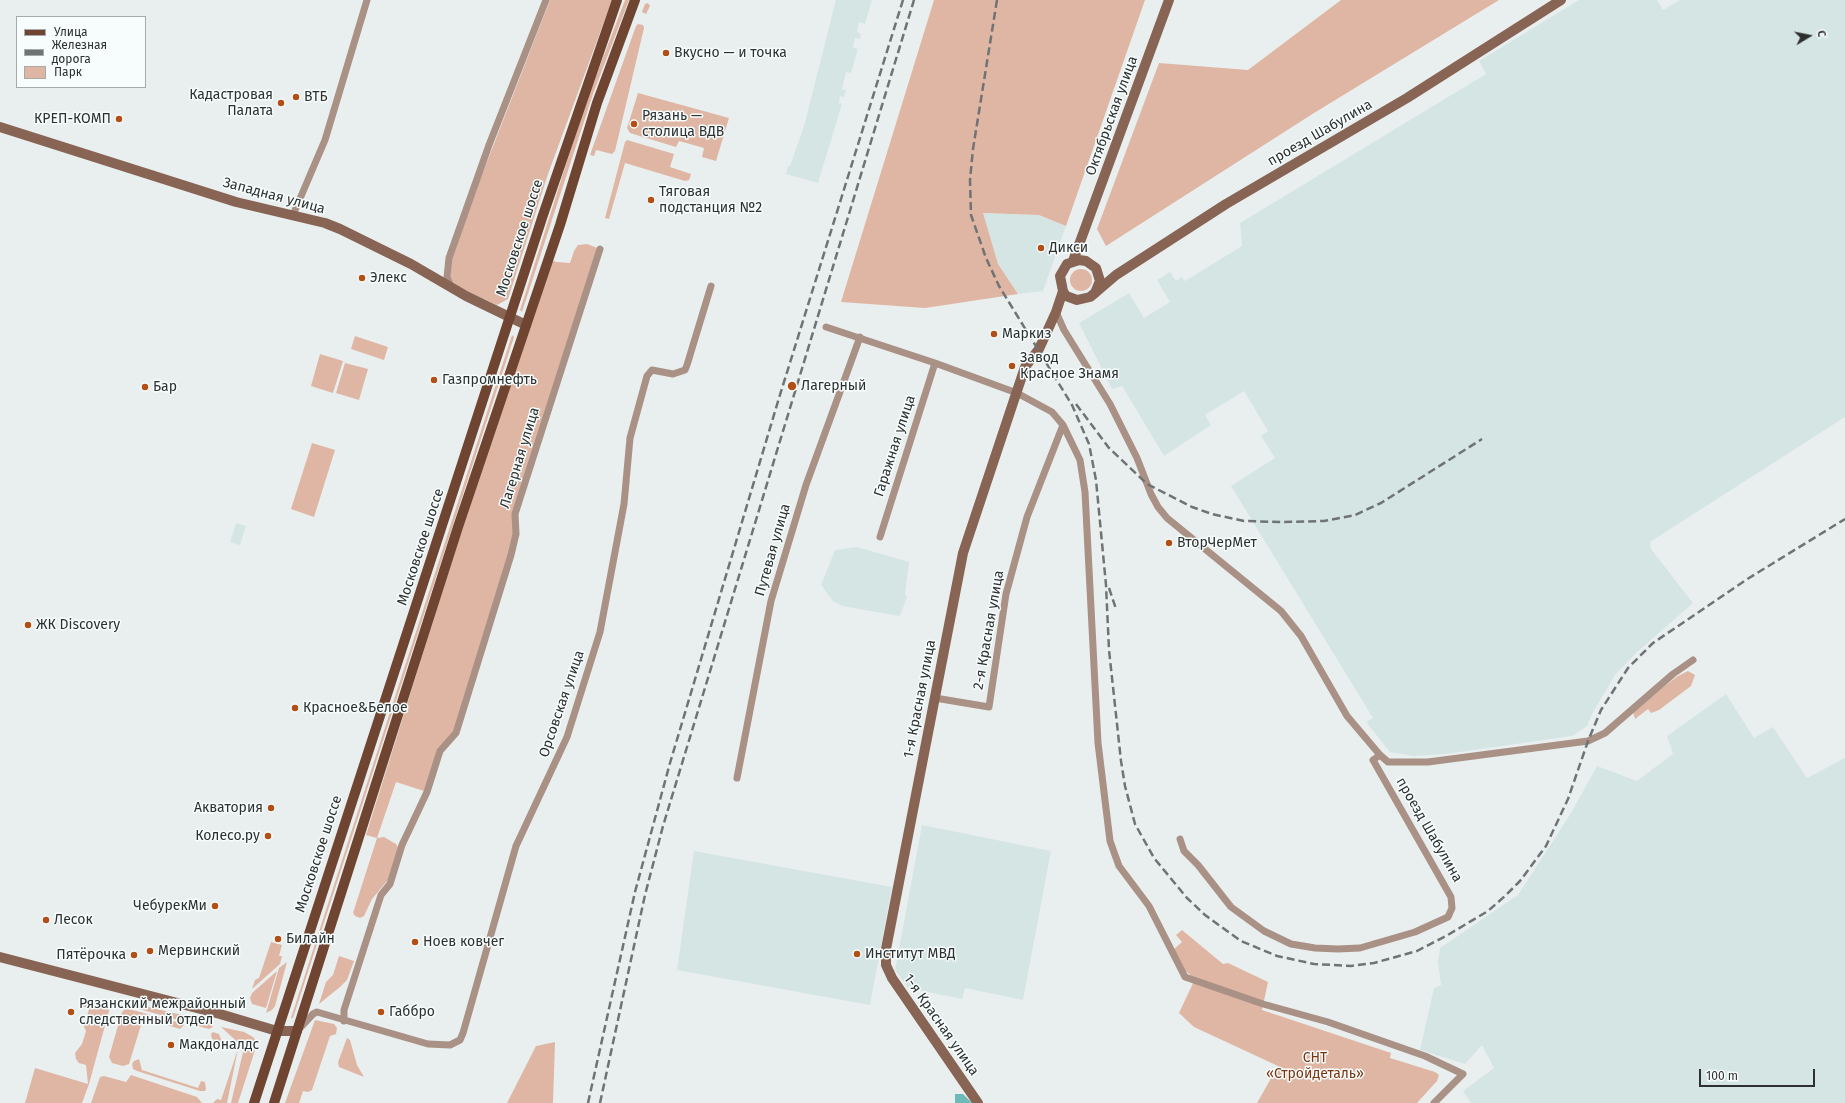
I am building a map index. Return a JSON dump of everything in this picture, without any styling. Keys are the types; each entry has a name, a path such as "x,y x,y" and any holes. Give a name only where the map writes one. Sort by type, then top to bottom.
{"main road":[{"name":"Московское шоссе","path":"254,1103 276,1031 509,317 584,92 617,0"},
{"path":"274,1103 456,535 560,225 597,104 636,0"}],"street":[{"path":"293,215 325,140 367,0"},
{"path":"452,287 447,277 449,258 489,146 546,0"},
{"name":"Октябрьская улица","path":"1073,261 1170,0"},
{"name":"проезд Шабулина","path":"1056,312 1095,293 1116,275 1226,204 1407,98 1561,0"},
{"name":"Западная улица","path":"0,127 229,199 293,215 340,229 411,264 526,325"},
{"path":"1080,242 1082,253 1086,260"},
{"name":"Лагерная улица","path":"344,1021 344,1010 381,895 390,884 402,844 427,792 440,751 456,733 512,555 516,534 515,514 600,249"},
{"path":"1078,300 1066,296 1063,291 1060,276 1067,264 1073,261 1086,260 1092,263 1099,274 1099,287 1095,293"},
{"path":"1099,274 1112,278 1116,275"},
{"name":"Орсовская улица","path":"344,1021 428,1044 441,1045 455,1043 463,1033 516,846 567,737 600,632 624,504 630,438 647,376 652,370 673,374 685,370 711,286"},
{"name":"1-я Красная улица","path":"978,1103 892,978 886,965 886,949 963,553 1026,367 1039,349 1056,312 1063,291"},
{"path":"1056,312 1064,330 1110,404 1137,458 1158,508 1167,518 1281,611 1301,636 1347,716 1380,755 1388,762 1428,762 1588,741 1605,733 1673,674 1693,660"},
{"path":"826,327 860,337 1017,393 1052,412 1064,425 1080,460 1085,492 1098,743 1110,841 1119,866 1149,906 1185,977 1263,1004 1328,1022 1425,1056 1463,1074 1434,1103"},
{"name":"Путевая улица","path":"737,778 771,601 806,485 860,337"},
{"name":"Гаражная улица","path":"880,537 934,363"},
{"name":"2-я Красная улица","path":"935,698 989,707 1006,594 1027,517 1064,425"},
{"name":"проезд Шабулина","path":"1180,839 1184,851 1198,865 1231,907 1264,931 1291,944 1330,949 1360,948 1415,932 1448,917 1452,908 1451,897 1373,760 1380,755"},
{"path":"0,957 193,1007 276,1031 298,1031 313,1014 317,1012 344,1021"}],"shaded area":[{"path":"836,0 872,0 865,24 859,22 857,32 861,34 860,39 855,38 853,47 858,49 851,73 846,72 842,89 846,90 844,97 840,96 839,103 842,104 818,183 786,174 804,126"},
{"name":"Завод Красное Знамя","path":"1579,0 1657,0 1663,10 1680,0 1845,0 1845,417 1650,542 1651,549 1693,603 1635,654 1615,675 1592,714 1587,726 1572,736 1446,754 1413,756 1390,752 1366,722 1373,718 1231,486 1275,458 1261,436 1268,431 1244,391 1205,415 1211,425 1164,456 1122,386 1112,389 1079,323 1129,293 1144,318 1170,302 1157,280 1170,272 1176,281 1182,277 1185,281 1242,246 1240,223 1486,74 1479,61"},
{"path":"982,213 1039,215 1066,226 1043,291 1018,294 998,264"},
{"path":"236,523 246,526 240,545 230,542"},
{"path":"857,547 909,562 905,594 907,597 900,616 842,606 833,601 821,585 835,550"},
{"path":"1726,694 1754,738 1773,727 1807,778 1845,758 1845,1103 1471,1103 1463,1091 1494,1068 1482,1045 1465,1064 1420,1050 1434,988 1441,985 1438,962 1440,948 1518,895 1571,813 1597,766 1637,781 1673,754 1667,736"},
{"path":"922,825 1051,851 1023,1000 965,988 962,999 908,988 895,970"},
{"path":"694,851 892,887 870,1005 677,970"}],"green space":[{"path":"550,0 612,0 548,174 508,299 497,305 456,286 450,279 452,258 476,190"},
{"path":"625,0 629,0 593,94 522,312 520,310 569,155 590,92"},
{"path":"934,0 1145,0 1066,226 1039,215 983,213 998,264 1018,294 925,308 841,302"},
{"path":"1341,0 1499,0 1314,113 1106,246 1097,229 1159,63 1248,70"},
{"path":"648,3 650,6 646,14 642,12 645,4"},
{"path":"638,24 643,25 644,28 615,151 612,154 596,150 594,156 590,155 636,26"},
{"path":"638,93 729,118 716,161 702,157 704,148 679,141 676,147 630,133 627,128"},
{"path":"627,140 674,154 670,167 691,174 689,180 685,181 625,163 609,219 605,218 625,142"},
{"path":"587,244 600,249 515,514 516,534 456,733 447,742 427,792 396,782 377,838 366,835 526,325 549,259 556,262 570,263 574,251 578,245"},
{"path":"1081,269 1089,272 1092,280 1089,288 1081,291 1073,288 1070,280 1073,272"},
{"path":"512,335 514,337 293,1018 291,1018"},
{"path":"355,336 388,347 384,360 351,349"},
{"path":"320,354 343,361 333,393 311,386"},
{"path":"345,363 368,369 359,400 336,393"},
{"path":"312,443 335,450 314,517 291,509"},
{"path":"1688,671 1695,675 1691,686 1659,710 1651,713 1648,709 1635,719 1633,712 1678,676"},
{"path":"384,837 396,844 399,849 388,880 372,899 364,916 360,918 355,916 353,913 377,838"},
{"name":"СНТ «Стройдеталь»","path":"1182,930 1223,964 1228,963 1268,982 1262,1010 1391,1053 1390,1058 1435,1072 1439,1075 1437,1081 1417,1103 1257,1103 1278,1066 1194,1027 1179,1013 1195,979 1182,968 1173,950 1182,942 1176,935"},
{"path":"271,942 282,945 279,956 282,956 280,964 252,989 255,980 259,978"},
{"path":"339,956 354,961 347,980 319,1004 326,982 333,975"},
{"path":"287,962 275,1006 272,1010 266,1013 279,968"},
{"path":"277,971 266,1008 252,1004 250,998 252,993"},
{"path":"82,997 108,1005 109,1011 89,1084 82,1103 25,1103 35,1068 88,1084 86,1065 79,1063 76,1059 75,1053 82,1044 86,1031 84,1027 89,1009 80,1005"},
{"path":"136,1004 182,1015 185,1022 129,1006"},
{"path":"125,1009 184,1025 180,1029 147,1019 142,1022 129,1064 123,1066 112,1063 109,1057 122,1012"},
{"path":"315,1020 334,1024 337,1028 336,1034 330,1036 312,1090 308,1092 303,1091 299,1103 285,1103"},
{"path":"210,1022 213,1027 209,1029 198,1026 200,1023"},
{"path":"221,1027 244,1032 253,1037 256,1041 256,1047 238,1103 231,1103 244,1048"},
{"path":"213,1032 219,1034 222,1042 212,1039 211,1034"},
{"path":"347,1038 350,1040 357,1065 364,1077 339,1067 338,1062"},
{"path":"555,1042 553,1103 507,1103 536,1046"},
{"path":"238,1049 227,1103 213,1103 217,1099 221,1100"},
{"path":"139,1059 142,1070 198,1088 201,1081 205,1082 206,1089 205,1091 200,1091 137,1071 133,1069 132,1064 134,1061"},
{"path":"131,1075 197,1097 202,1103 91,1103 100,1077 104,1076 126,1082"}],"water":[{"path":"955,1094 963,1094 972,1103 955,1103"}],"railway":[{"path":"588,1103 635,892 670,763 779,398 903,0"},
{"path":"600,1103 645,895 663,826 914,0"},
{"path":"997,0 973,149 970,180 971,215 986,258 999,286 1072,405 1089,444 1096,480 1106,585 1109,650 1121,761 1125,786 1135,824 1154,858 1187,898 1205,915 1241,941 1277,956 1314,964 1351,966 1374,963 1417,951 1488,911 1520,881 1546,846 1568,799 1588,741 1601,710 1628,668 1653,643 1749,578 1845,519"},
{"path":"1076,404 1109,448 1147,484 1192,507 1212,514 1244,521 1324,521 1355,515 1381,503 1482,439"},
{"path":"1109,588 1116,609"}],"place":[{"name":"Вкусно — и точка","path":"666,53"},
{"name":"ВТБ","path":"296,97"},
{"name":"Кадастровая Палата","path":"281,103"},
{"name":"КРЕП-КОМП","path":"119,119"},
{"name":"Рязань — столица ВДВ","path":"634,124"},
{"name":"Тяговая подстанция №2","path":"651,200"},
{"name":"Дикси","path":"1041,248"},
{"name":"Элекс","path":"362,278"},
{"name":"Маркиз","path":"994,334"},
{"name":"Завод Красное Знамя","path":"1012,366"},
{"name":"Газпромнефть","path":"434,380"},
{"name":"Лагерный","path":"792,386"},
{"name":"Бар","path":"145,387"},
{"name":"ВторЧерМет","path":"1169,543"},
{"name":"ЖК Discovery","path":"28,625"},
{"name":"Красное&Белое","path":"295,708"},
{"name":"Акватория","path":"271,808"},
{"name":"Колесо.ру","path":"268,836"},
{"name":"ЧебурекМи","path":"215,906"},
{"name":"Лесок","path":"46,920"},
{"name":"Билайн","path":"278,939"},
{"name":"Ноев ковчег","path":"415,942"},
{"name":"Мервинский","path":"150,951"},
{"name":"Институт МВД","path":"857,954"},
{"name":"Пятёрочка","path":"134,955"},
{"name":"Рязанский межрайонный следственный отдел","path":"71,1012"},
{"name":"Габбро","path":"381,1012"},
{"name":"Макдоналдс","path":"171,1045"}]}
